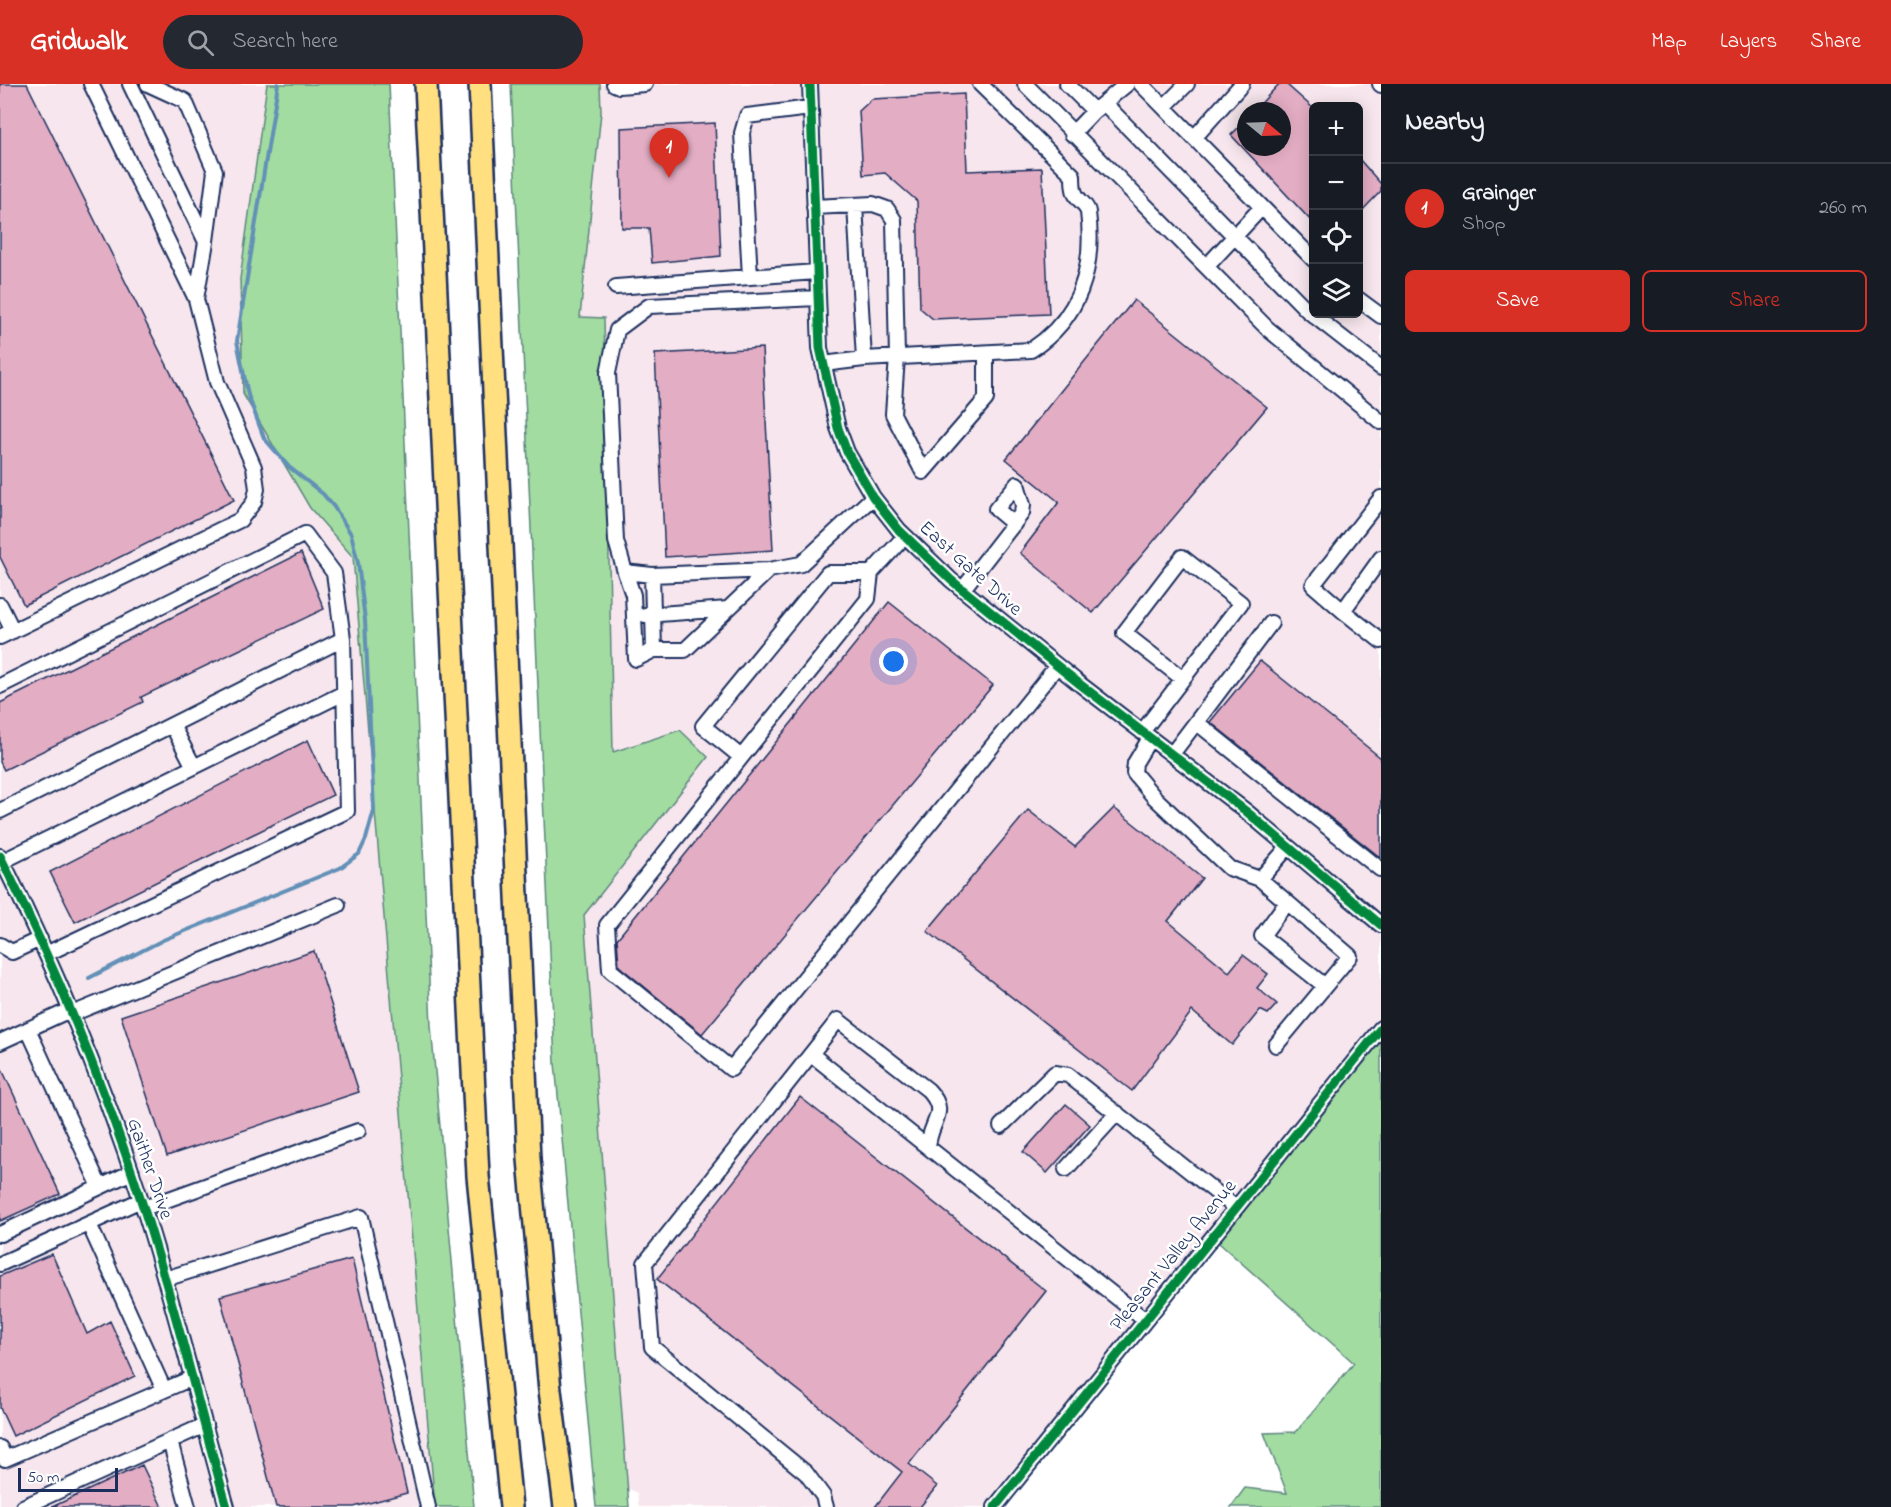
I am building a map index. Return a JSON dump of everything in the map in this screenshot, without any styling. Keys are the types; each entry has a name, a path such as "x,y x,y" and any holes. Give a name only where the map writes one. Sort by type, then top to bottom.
{"highway":[{"path":"426,84 478,1176 511,1507"},
{"path":"480,84 529,1159 549,1378 565,1507"}],"street":[{"path":"0,605 6,634 240,520 250,510 257,489 254,467 217,382 196,300 91,84"},
{"path":"130,84 206,242"},
{"path":"148,84 185,101 214,171 206,242 196,300"},
{"path":"614,84 619,86 645,84"},
{"name":"East Gate Drive","path":"810,84 817,298 823,364 838,428 847,452 873,498 905,536 963,590 1172,754 1381,925"},
{"path":"823,364 864,359 1031,350 1049,339 1074,307 1090,264 1088,209 1075,193 1073,175 980,84"},
{"path":"1025,84 1072,134 1268,329 1381,422"},
{"path":"1072,134 1099,107 1127,84"},
{"path":"1141,84 1309,255"},
{"path":"1164,107 1187,84"},
{"path":"1194,138 1242,84"},
{"path":"1069,85 1099,107 1308,311 1381,368"},
{"path":"750,278 742,133 747,116 810,108"},
{"path":"814,207 873,204 887,209 894,220 897,357 893,414 923,472 986,399 986,353"},
{"path":"855,205 864,359"},
{"path":"1207,266 1262,207"},
{"path":"616,287 816,272"},
{"path":"769,570 685,650 654,650 636,659 633,595 616,541 608,373 617,330 649,306 817,298"},
{"path":"1363,302 1381,316"},
{"path":"625,572 652,575 769,570 801,564 873,498"},
{"path":"1379,635 1343,611 1313,585 1381,498"},
{"path":"963,590 1014,524"},
{"path":"0,686 305,534 334,573 343,639 347,811 46,954"},
{"path":"905,536 872,573 868,598 607,925 610,970 731,1069 1057,666"},
{"path":"1183,679 1124,633 1182,557 1241,603 1183,679 1146,735 1135,763 1134,773 1154,797 1229,868 1260,879 1350,956 1276,1045"},
{"path":"1343,611 1381,558"},
{"path":"741,757 703,726 828,573 872,573"},
{"path":"652,575 654,650"},
{"path":"634,616 728,609"},
{"path":"1172,754 1271,623"},
{"path":"0,811 343,639"},
{"path":"1,858 344,693"},
{"path":"1196,722 1380,869"},
{"path":"172,724 194,767"},
{"path":"1260,879 1288,848"},
{"name":"Gaither Drive","path":"1,858 40,939 71,1012 132,1172 165,1279 226,1507"},
{"path":"1286,903 1262,936 1325,986"},
{"path":"0,1042 338,904"},
{"path":"0,945 12,952 40,939"},
{"path":"826,1507 823,1496 807,1473 652,1347 645,1263 838,1020 928,1090 938,1101 940,1110 929,1132 928,1147"},
{"name":"Pleasant Valley Avenue","path":"995,1507 1381,1028"},
{"path":"28,1029 100,1187"},
{"path":"811,1054 1145,1320"},
{"path":"1001,1126 1055,1073 1068,1075 1236,1208"},
{"path":"1065,1169 1117,1113"},
{"path":"0,1264 89,1224 358,1131"},
{"path":"0,1234 132,1172"},
{"path":"165,1279 361,1217 428,1507"},
{"path":"89,1224 164,1390"},
{"path":"0,1448 5,1459 192,1378"},
{"path":"23,1507 205,1425"},
{"path":"170,1441 188,1507"}],"shaded area":[{"path":"0,84 371,84 458,1507 0,1507"},
{"path":"545,84 1381,84 1381,1029 997,1507 639,1507 637,1493 626,1487 617,1366 612,1331 572,783"}],"green space":[{"path":"267,84 389,84 431,1026 474,1507 435,1507 353,557 310,508 243,394 240,279"},
{"path":"511,84 600,84 601,112 580,317 604,318 613,752 680,730 708,757 584,915 629,1507 596,1507 555,1063"},
{"path":"1381,1023 1381,1507 1231,1507 1245,1488 1287,1493 1264,1433 1296,1432 1354,1363 1210,1235"}],"building":[{"path":"0,84 27,84 234,500 24,605 0,557"},
{"path":"1279,84 1286,84 1309,105 1309,219 1251,156 1291,156 1291,102 1262,102"},
{"path":"964,94 967,171 1042,168 1049,314 933,319 920,308 917,201 885,173 863,175 859,111 872,99"},
{"path":"715,123 721,256 652,263 649,228 622,228 621,128"},
{"path":"1237,129 1237,141 1231,135"},
{"path":"1363,164 1381,184 1381,191 1363,210"},
{"path":"1134,300 1267,407 1093,613 1020,553 1059,502 1006,459"},
{"path":"762,348 773,550 665,557 655,354"},
{"path":"301,553 324,609 141,697 143,702 4,770 0,762 0,703"},
{"path":"889,602 993,685 702,1034 619,966 617,939"},
{"path":"1260,661 1381,758 1381,858 1210,722"},
{"path":"308,740 333,795 75,922 50,872"},
{"path":"1114,808 1202,878 1168,921 1229,972 1243,955 1268,974 1257,988 1277,1004 1268,1014 1260,1010 1232,1045 1192,1011 1132,1091 927,931 1028,810 1075,847"},
{"path":"314,951 359,1092 167,1156 121,1016"},
{"path":"0,1065 60,1194 0,1221"},
{"path":"800,1097 1046,1291 909,1464 937,1486 920,1507 875,1507 902,1472 657,1279"},
{"path":"1066,1104 1090,1125 1047,1173 1023,1152"},
{"path":"52,1254 87,1334 110,1321 135,1376 13,1436 0,1408 0,1276"},
{"path":"352,1259 407,1493 354,1507 276,1507 220,1296"},
{"path":"142,1465 162,1507 52,1507"}],"waterway":[{"path":"89,978 163,940 340,868 359,854 374,810 365,620 358,563 351,534 323,494 289,467 264,438 248,395 237,341 278,84"}],"cycle path":[{"path":"810,84 820,348 838,428 847,452 873,497 899,530 951,580 1081,685 1247,812 1381,925"},
{"path":"0,856 77,1025 111,1112 164,1276 227,1507"},
{"path":"995,1507 1381,1028"}],"place":[{"name":"Grainger","path":"669,178"}]}
